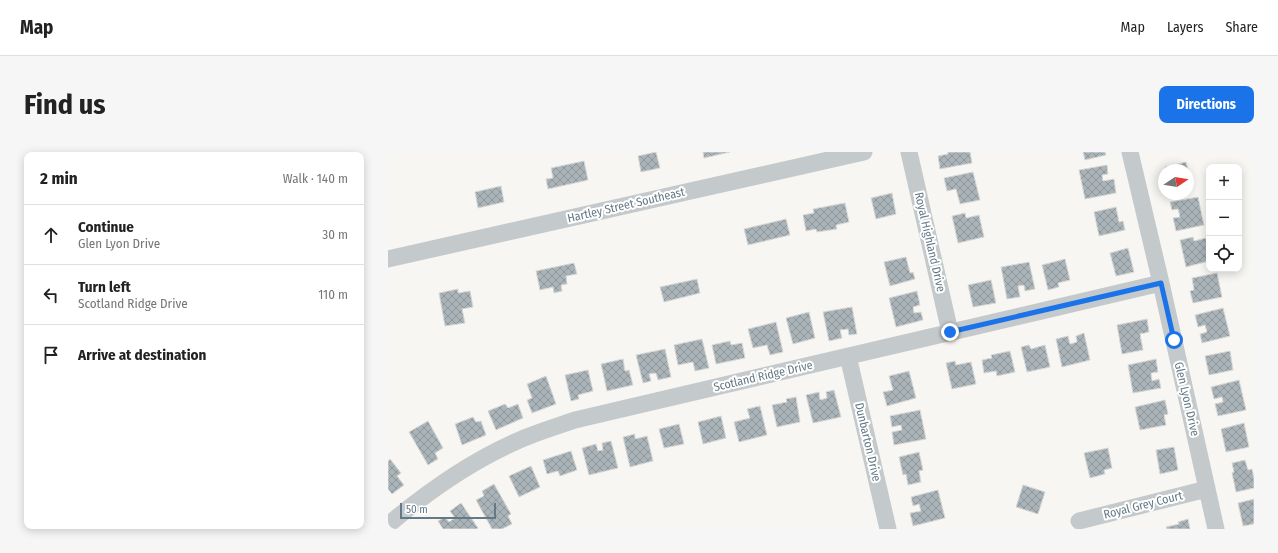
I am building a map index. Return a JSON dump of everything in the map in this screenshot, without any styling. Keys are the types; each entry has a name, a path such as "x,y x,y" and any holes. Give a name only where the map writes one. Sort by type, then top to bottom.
{"street":[{"name":"Hartley Street Southeast","path":"388,259 864,152"},
{"name":"Royal Highland Drive","path":"910,152 950,332"},
{"name":"Glen Lyon Drive","path":"1130,152 1216,529"},
{"name":"Scotland Ridge Drive","path":"388,525 433,489 459,472 508,445 575,420 1161,283"},
{"name":"Dunbarton Drive","path":"848,356 888,529"},
{"name":"Royal Grey Court","path":"1079,521 1207,489"}],"building":[{"path":"656,152 660,168 641,172 638,156"},
{"path":"703,152 730,152 704,158"},
{"path":"948,152 970,152 972,163 940,169 938,156 948,154"},
{"path":"1083,152 1105,152 1106,155 1085,160"},
{"path":"584,161 588,180 548,189 546,179 553,178 551,168"},
{"path":"1107,165 1108,174 1102,175 1103,181 1114,179 1116,193 1085,199 1079,170"},
{"path":"973,172 980,200 960,204 956,189 947,191 944,178"},
{"path":"501,186 504,202 478,208 475,192"},
{"path":"892,193 896,214 876,219 871,198"},
{"path":"1198,197 1204,225 1176,231 1173,218 1180,217 1178,209 1172,210 1170,202 1194,200 1194,198"},
{"path":"845,203 849,222 836,225 837,229 817,232 816,229 806,231 803,215 814,213 813,209"},
{"path":"1116,207 1119,222 1123,221 1125,230 1099,236 1094,212"},
{"path":"965,213 966,218 979,215 984,237 958,243 952,216"},
{"path":"786,219 790,235 748,245 744,229"},
{"path":"1193,237 1194,241 1206,238 1206,262 1186,267 1180,240"},
{"path":"1128,248 1134,272 1116,276 1110,253"},
{"path":"906,257 910,273 913,272 915,279 890,286 884,262"},
{"path":"1065,259 1070,280 1058,283 1059,287 1048,290 1042,265"},
{"path":"1029,262 1035,289 1025,291 1024,285 1018,286 1020,297 1007,299 1001,267"},
{"path":"574,263 577,274 566,276 567,284 561,285 562,291 554,293 553,287 540,290 536,271"},
{"path":"1217,273 1222,297 1193,303 1190,291 1194,290 1192,278"},
{"path":"697,279 700,293 664,302 660,287"},
{"path":"991,280 996,303 973,307 968,285"},
{"path":"458,289 458,293 470,291 473,307 462,309 465,323 445,326 439,293"},
{"path":"917,291 920,305 913,307 914,313 921,312 923,320 896,327 889,298"},
{"path":"852,307 857,334 849,335 848,329 840,330 842,338 829,341 823,312"},
{"path":"1223,308 1230,336 1202,343 1200,334 1207,332 1205,325 1198,327 1195,315"},
{"path":"809,312 815,338 793,344 786,318"},
{"path":"1147,319 1149,332 1140,334 1143,350 1122,354 1117,325"},
{"path":"776,322 783,352 770,355 767,345 753,348 748,329"},
{"path":"1084,333 1090,360 1062,367 1056,339 1068,336 1070,344 1077,342 1076,336"},
{"path":"702,339 709,368 695,371 693,362 678,365 674,345"},
{"path":"730,341 731,345 742,343 745,358 716,364 712,345"},
{"path":"1029,345 1031,349 1045,345 1050,367 1027,372 1021,347"},
{"path":"665,349 671,377 658,380 656,373 649,374 651,381 643,383 636,355"},
{"path":"1010,351 1015,372 997,376 996,371 984,373 982,360 992,358 991,355"},
{"path":"1230,351 1233,370 1209,375 1205,356"},
{"path":"623,359 625,371 629,370 633,385 607,391 601,364"},
{"path":"1156,359 1158,372 1151,373 1152,381 1159,379 1161,388 1133,393 1128,365"},
{"path":"955,361 956,365 971,362 976,384 952,389 946,363"},
{"path":"588,370 593,391 578,395 579,399 571,401 565,375"},
{"path":"909,371 916,398 887,406 883,392 893,390 889,376"},
{"path":"546,376 556,404 532,413 527,400 532,398 527,384"},
{"path":"1239,380 1246,410 1218,416 1215,404 1223,402 1222,397 1214,399 1211,387"},
{"path":"834,390 841,417 813,423 806,395 819,392 820,400 827,398 826,392"},
{"path":"796,397 800,422 777,427 772,405 787,402 786,399"},
{"path":"1165,400 1168,414 1164,415 1166,425 1140,430 1135,407"},
{"path":"505,404 508,408 518,404 523,418 496,430 488,411"},
{"path":"760,406 767,435 739,442 734,422 750,418 747,409"},
{"path":"920,410 926,439 894,445 892,432 902,430 901,425 892,427 890,416"},
{"path":"721,416 726,438 703,444 698,422"},
{"path":"473,417 476,422 481,421 486,435 462,445 455,424"},
{"path":"428,421 443,448 435,453 438,459 428,465 409,432"},
{"path":"1244,423 1249,447 1226,452 1221,429"},
{"path":"679,424 684,444 664,448 659,429"},
{"path":"635,434 635,439 647,436 653,461 630,467 623,437"},
{"path":"611,441 618,468 589,475 582,448 596,444 598,451 603,450 602,443"},
{"path":"1174,447 1178,470 1160,474 1156,450"},
{"path":"1108,448 1112,468 1104,470 1105,474 1090,478 1084,453"},
{"path":"571,451 577,470 560,476 558,471 547,474 543,460"},
{"path":"919,452 923,470 919,471 921,482 908,485 906,474 903,475 899,457"},
{"path":"390,459 401,473 397,476 404,485 392,494 388,489 388,461"},
{"path":"1245,460 1248,470 1252,469 1254,488 1236,492 1232,473 1234,472 1232,463"},
{"path":"531,466 540,487 519,497 509,476"},
{"path":"494,484 511,514 508,516 512,524 502,529 492,529 476,500 484,496 482,491"},
{"path":"1023,485 1045,492 1038,514 1016,507"},
{"path":"938,490 945,518 913,526 910,513 921,511 919,504 913,506 911,497"},
{"path":"1254,499 1254,524 1243,526 1238,503"},
{"path":"461,503 478,528 443,529 438,521 445,517 449,522 455,518 450,511"},
{"path":"1188,519 1190,529 1167,529 1166,527 1179,524 1178,522"}],"route":[{"path":"950,332 1161,283 1174,340"}]}
